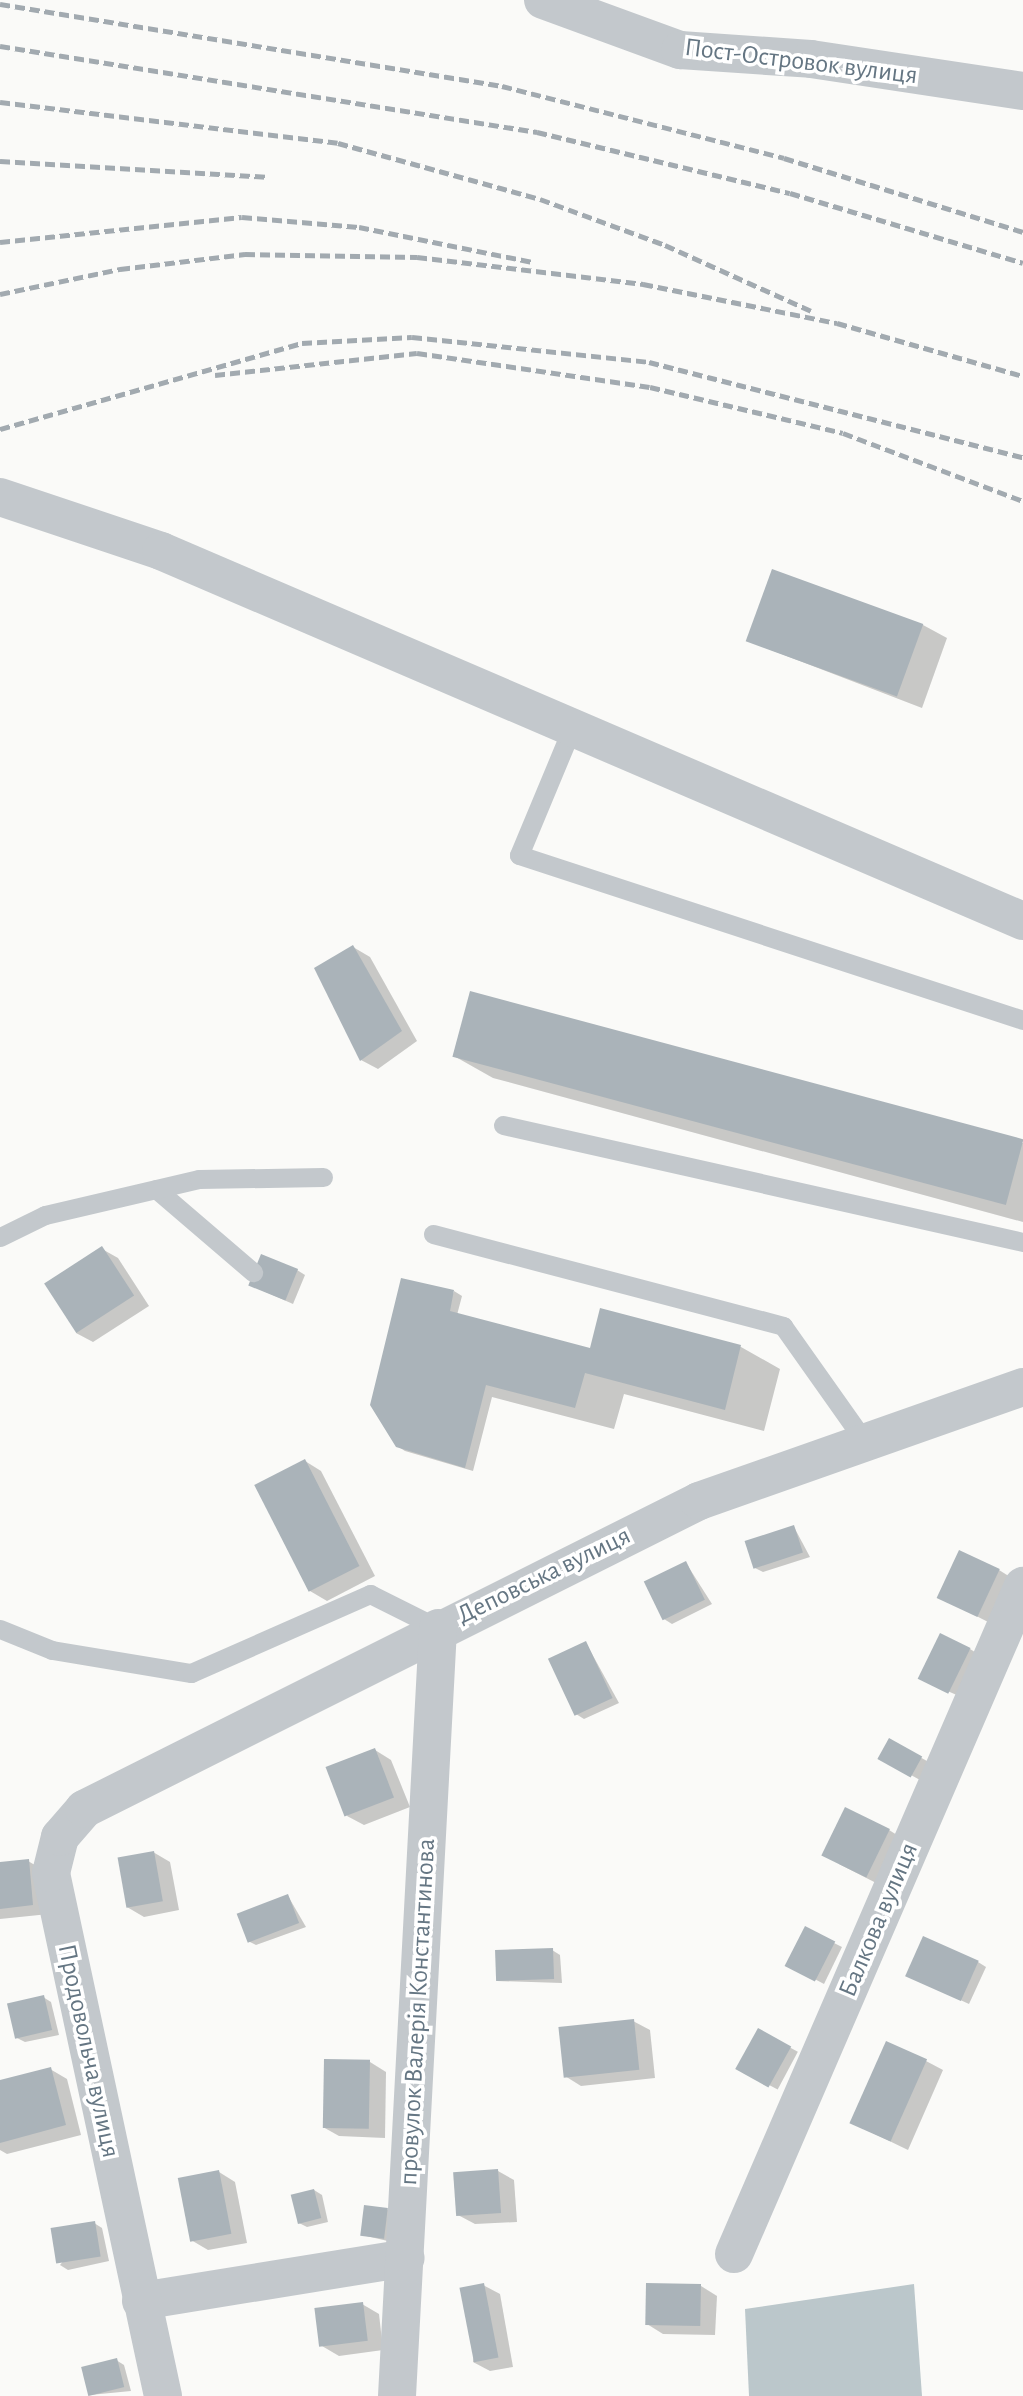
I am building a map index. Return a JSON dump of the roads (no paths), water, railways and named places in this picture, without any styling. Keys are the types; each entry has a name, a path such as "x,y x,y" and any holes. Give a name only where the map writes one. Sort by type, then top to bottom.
{"street":[{"name":"Пост-Островок вулиця","path":"543,0 680,50 811,59 1023,91"},
{"path":"0,497 161,551 574,723 1023,921"},
{"name":"Деповська вулиця","path":"84,1809 438,1628 699,1501 1023,1387"},
{"name":"Балкова вулиця","path":"734,2254 1023,1586"},
{"name":"провулок Валерія Константинова","path":"397,2396 438,1628"},
{"name":"Продовольча вулиця","path":"84,1809 60,1837 51,1873 163,2396"},
{"path":"141,2301 406,2258"}],"lane":[{"path":"574,723 519,855 1023,1020"},
{"path":"503,1125 1023,1242"},
{"path":"0,1237 46,1215 199,1179 323,1177"},
{"path":"156,1189 253,1272"},
{"path":"433,1234 783,1326 865,1442"},
{"path":"0,1629 52,1650 191,1672 370,1594 438,1628"}],"railway":[{"path":"0,4 502,86 784,158 1023,232"},
{"path":"0,46 537,132 790,193 1023,263"},
{"path":"0,102 338,143 540,199 665,245 811,311"},
{"path":"0,161 266,177"},
{"path":"0,242 242,217 359,227 533,262"},
{"path":"0,294 120,269 245,254 417,257 643,284 837,323 1023,376"},
{"path":"0,429 302,343 412,337 649,362 1023,457"},
{"path":"215,375 417,353 650,387 843,433 1023,501"}]}
